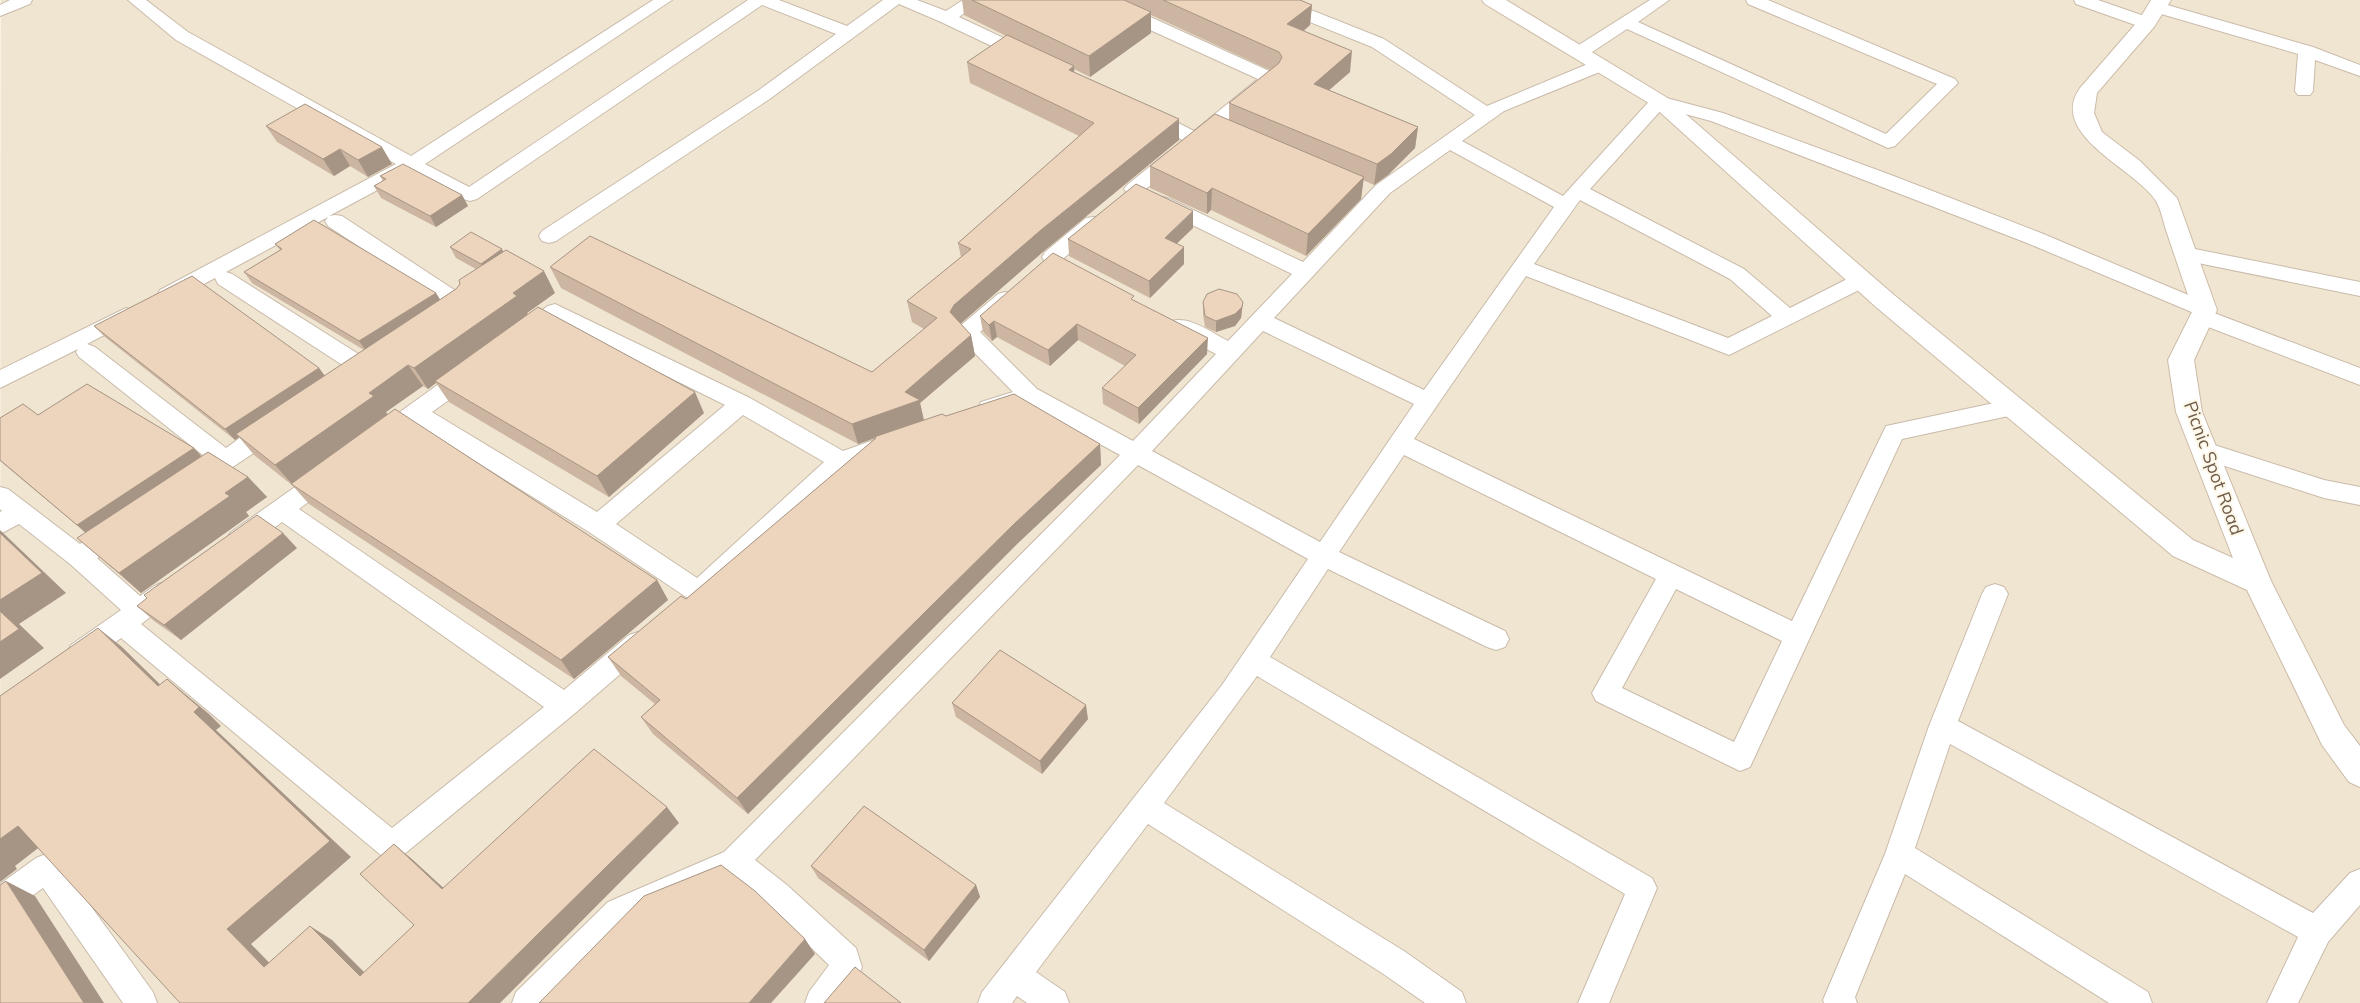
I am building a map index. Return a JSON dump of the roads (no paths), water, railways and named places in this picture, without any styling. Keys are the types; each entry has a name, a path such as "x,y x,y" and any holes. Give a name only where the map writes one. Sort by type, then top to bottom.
{"street":[{"path":"0,11 24,0"},
{"path":"136,0 182,36 410,164 470,195 759,0"},
{"path":"0,380 143,307 410,164 664,0"},
{"path":"764,0 849,33"},
{"path":"549,236 765,94 894,0"},
{"path":"902,0 947,18 1044,64"},
{"path":"947,18 974,0"},
{"path":"1053,264 1119,201 1270,78 1099,0"},
{"path":"1271,0 1378,43 1488,115"},
{"path":"1492,0 1659,101 1885,301 2182,548 2257,582"},
{"path":"1580,52 1661,0"},
{"path":"1625,22 1888,142 1950,83 1754,0"},
{"path":"1785,12 1800,0"},
{"path":"2082,0 2155,10 2307,51 2360,71"},
{"path":"2155,10 2087,92 2083,113 2093,135 2132,166 2166,198 2186,254 2203,314"},
{"path":"2304,91 2307,51"},
{"path":"527,1003 618,912 734,862 1136,453 1306,272 1368,192 1449,142 1498,107 1601,65"},
{"path":"993,1003 1231,693 1428,401 1572,198 1659,101"},
{"path":"1659,101 1717,117 1884,179 2034,238 2203,314 2360,377"},
{"path":"1130,106 1196,139"},
{"path":"1212,126 1249,141"},
{"path":"1449,142 1737,274 1788,317"},
{"path":"1119,201 1306,272"},
{"path":"335,221 462,304 428,326"},
{"path":"2186,254 2360,289"},
{"path":"1522,267 1729,346 1862,280"},
{"path":"224,279 371,363 330,390"},
{"path":"1016,288 967,332 1029,394 1324,556 1496,639"},
{"path":"508,345 555,311 742,404 841,461"},
{"name":"Picnic Spot Road","path":"2203,314 2180,360 2189,412 2257,582 2333,735 2360,772"},
{"path":"1162,316 1230,352"},
{"path":"1261,320 1428,401"},
{"path":"87,352 225,460"},
{"path":"368,447 485,362"},
{"path":"972,414 1029,394"},
{"path":"598,525 742,404"},
{"path":"1671,574 1605,693 1740,758 1894,432 2013,407"},
{"path":"415,413 598,525 698,592"},
{"path":"176,493 290,417"},
{"path":"676,611 841,461 907,438"},
{"path":"1400,443 1798,636"},
{"path":"2205,451 2324,489 2360,496"},
{"path":"218,554 344,464"},
{"path":"0,496 10,518 79,557 131,617 392,846 565,706 654,630"},
{"path":"281,509 565,706"},
{"path":"79,557 136,520"},
{"path":"65,663 186,577"},
{"path":"1842,1003 1838,1000 1899,854 1942,726 1995,594"},
{"path":"1253,660 1642,888 1593,1003"},
{"path":"1942,726 2317,931"},
{"path":"1144,806 1393,962 1451,1003"},
{"path":"1899,854 2137,1003"},
{"path":"734,862 777,895 845,959 847,967 820,1003"},
{"path":"0,902 46,868 142,1003"},
{"path":"2282,1003 2317,931 2360,884"},
{"path":"1015,976 1054,1003"}]}
